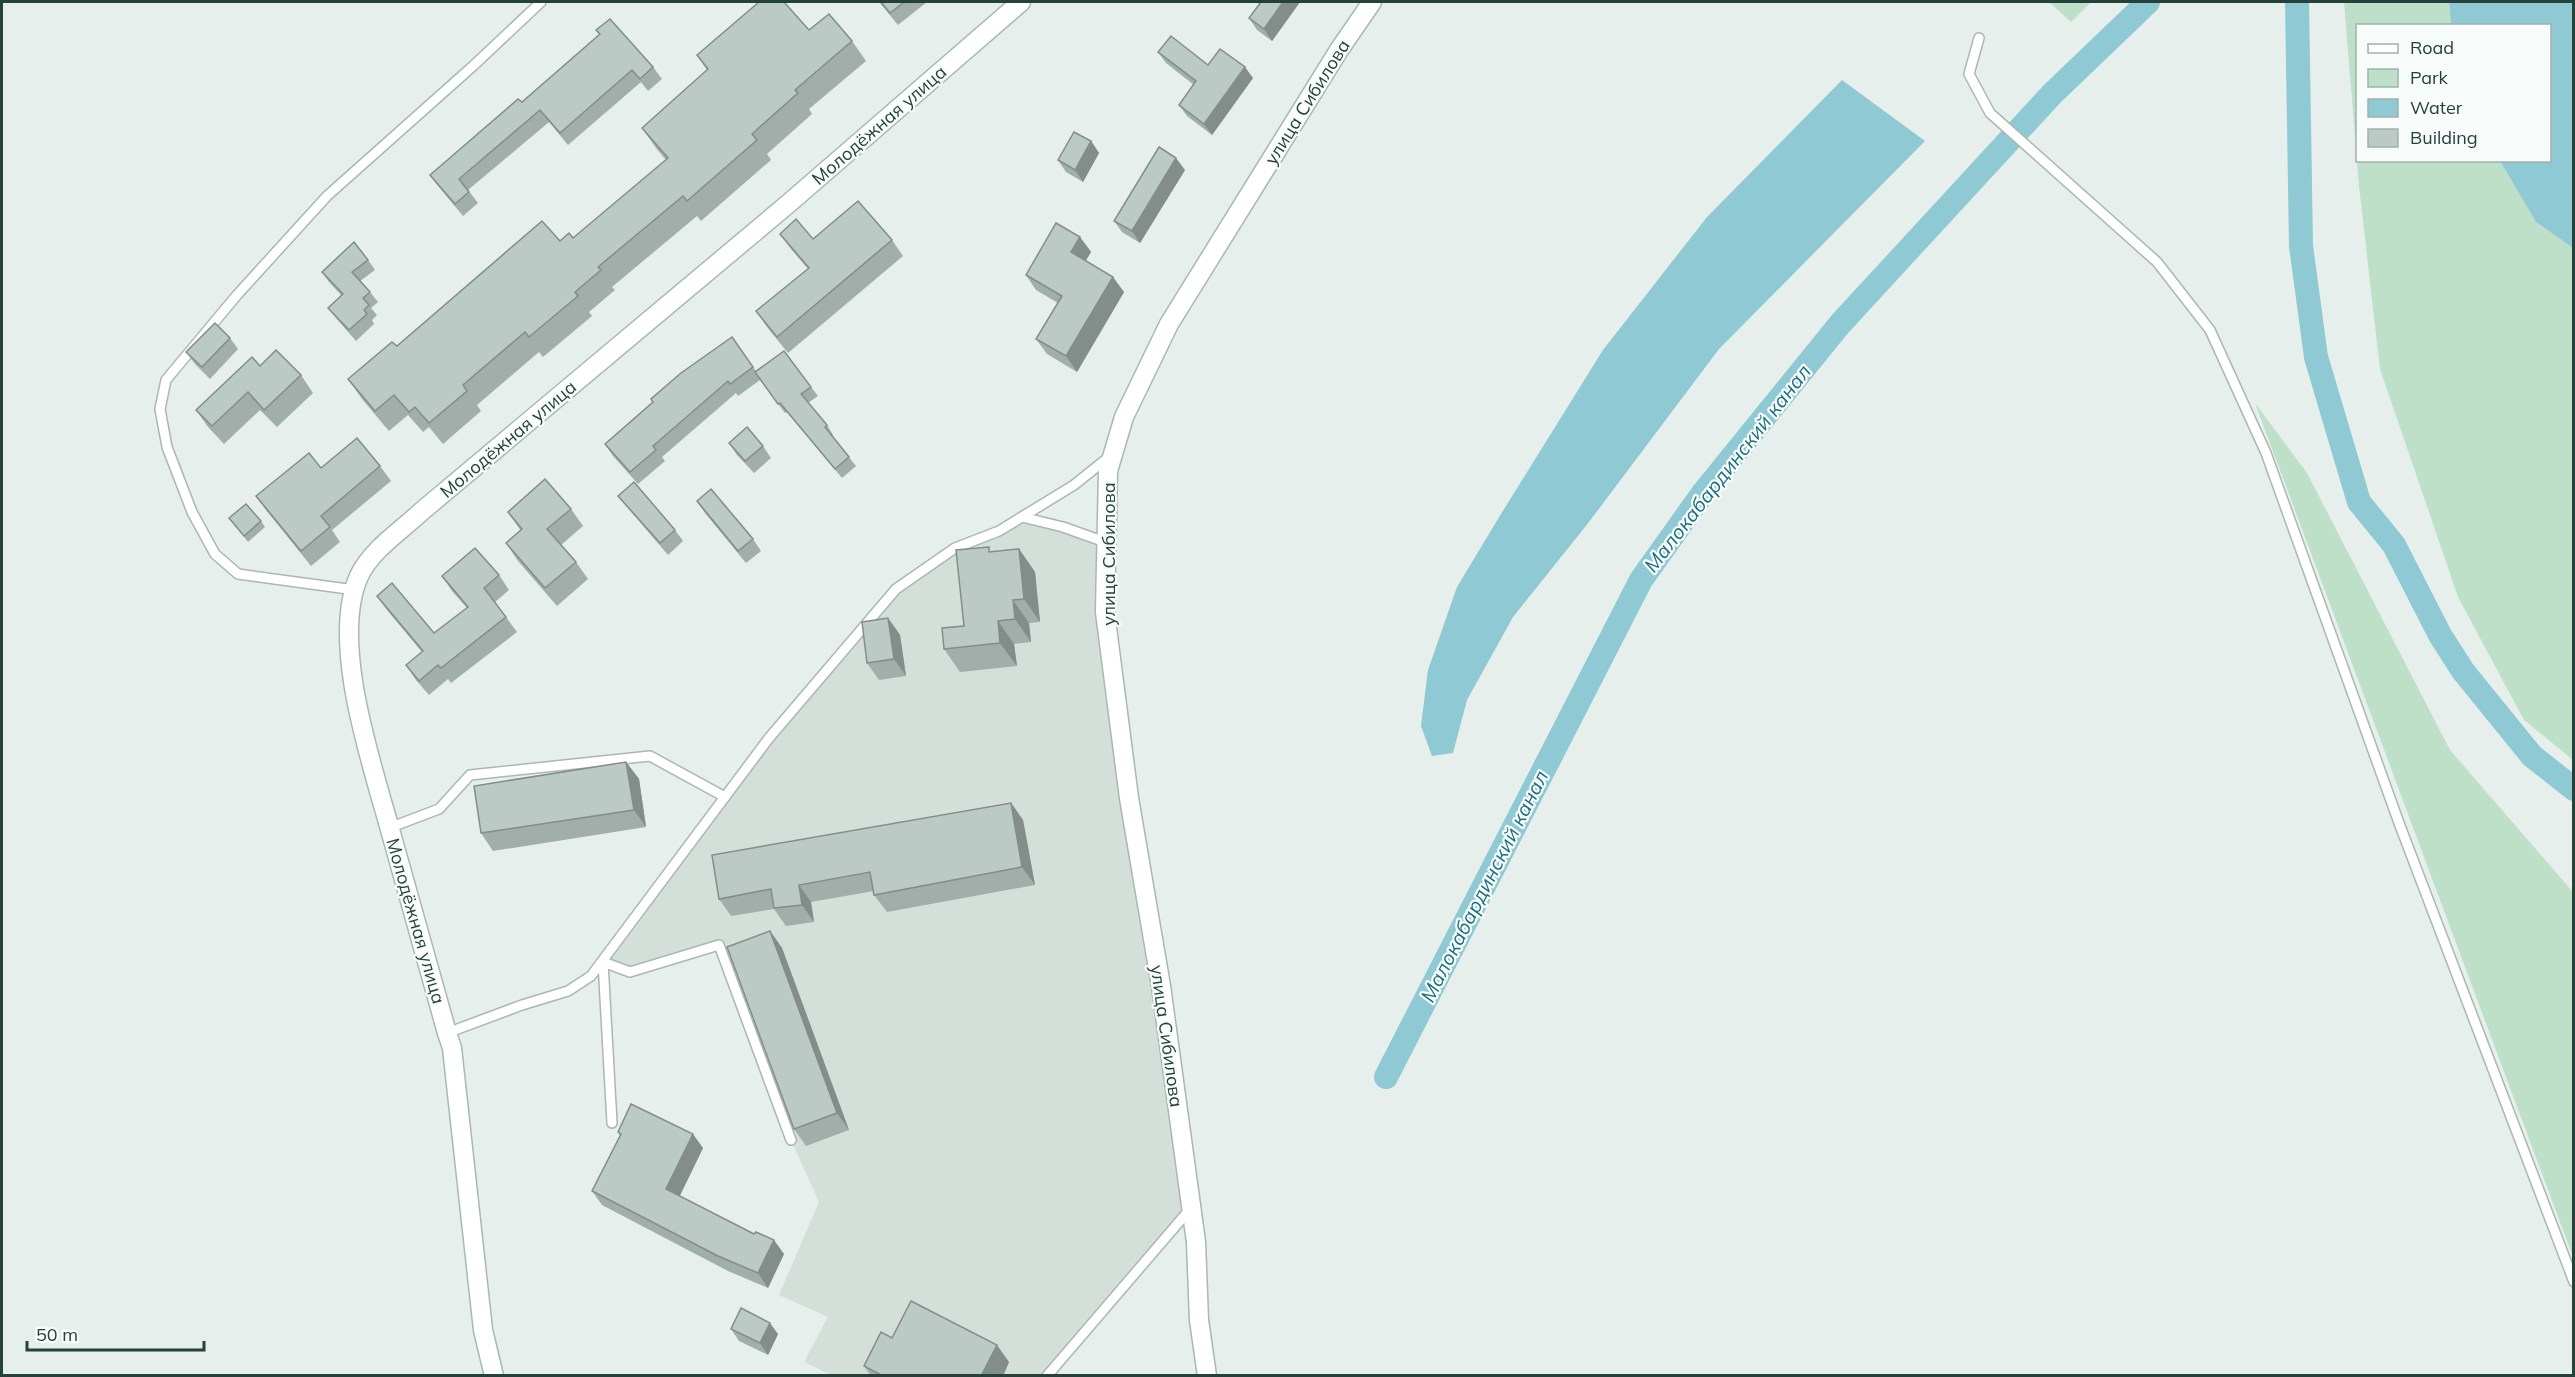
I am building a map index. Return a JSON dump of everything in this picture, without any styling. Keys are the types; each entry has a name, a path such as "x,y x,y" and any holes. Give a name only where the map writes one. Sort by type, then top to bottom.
{"street":[{"name":"Молодёжная улица","path":"494,1376 483,1330 452,1048 361,726 351,671 350,632 359,576 373,557 422,511 788,204 1021,2"},
{"name":"улица Сибилова","path":"1207,1376 1199,1320 1196,1242 1161,986 1127,786 1105,612 1108,471 1124,417 1168,324 1333,60 1372,2"}],"lane":[{"path":"355,590 238,574 215,554 192,512 167,447 160,409 166,380 237,295 327,196 541,2"},
{"path":"1979,38 1970,74 1990,113 2157,262 2210,330 2266,453 2399,823 2574,1282"},
{"path":"447,1033 522,1005 568,991 591,976 769,738 896,589 955,548 999,531 1074,485 1113,454"},
{"path":"1022,517 1063,527 1105,542"},
{"path":"389,828 439,809 470,775 650,756 725,797"},
{"path":"603,962 630,972 719,945 791,1140"},
{"path":"603,962 612,1123"},
{"path":"1047,1376 1191,1208"}],"shaded area":[{"path":"1022,517 1105,542 1191,1208 1047,1375 831,1375 804,1362 828,1317 779,1295 819,1202 791,1140 719,946 630,972 603,962 769,738 896,589 955,548"}],"green space":[{"path":"2049,2 2091,2 2071,22"},
{"path":"2344,2 2449,2 2451,24 2356,24 2356,149"},
{"path":"2357,162 2501,162 2536,222 2573,248 2573,760 2524,720 2458,597 2380,369"},
{"path":"2255,403 2307,473 2450,750 2573,892 2573,1257"}],"water":[{"path":"2449,2 2573,2 2573,248 2536,222 2501,162 2551,162 2551,24 2451,24"},
{"path":"1842,80 1925,141 1719,349 1589,522 1513,617 1467,700 1453,753 1432,756 1421,726 1428,670 1457,587 1501,514 1603,350 1707,217"}],"building":[{"path":"759,2 784,2 809,30 829,14 852,41 795,90 798,93 752,134 757,140 687,201 683,196 598,267 601,270 575,292 578,296 529,337 525,332 463,385 467,391 429,423 415,407 409,412 394,395 375,411 348,379 392,342 397,346 542,221 560,241 569,233 573,238 668,158 642,128 708,69 697,55"},
{"path":"881,2 904,2 890,13"},
{"path":"1261,2 1283,2 1264,29 1249,18"},
{"path":"610,19 653,67 640,79 632,70 560,133 540,110 459,179 469,192 455,204 430,175 518,99 522,102 600,34 596,30"},
{"path":"1171,36 1208,65 1220,49 1245,67 1204,124 1179,105 1196,81 1158,52"},
{"path":"1074,132 1091,141 1075,170 1058,160"},
{"path":"1159,147 1176,158 1132,231 1114,221"},
{"path":"858,201 892,240 777,337 756,311 809,268 780,234 796,219 813,239"},
{"path":"1056,223 1080,237 1071,252 1113,277 1066,356 1036,339 1062,296 1026,275"},
{"path":"354,242 368,260 352,272 370,292 363,298 369,305 364,310 367,314 349,330 328,308 343,294 322,272"},
{"path":"215,323 230,338 202,367 186,352"},
{"path":"732,337 753,367 730,384 728,381 653,446 656,450 630,472 605,444 653,402 651,399 681,373"},
{"path":"276,350 301,375 264,410 248,392 212,426 196,410 252,357 260,366"},
{"path":"784,351 811,387 801,394 827,425 825,427 849,457 835,469 780,403 778,404 755,372"},
{"path":"747,427 763,446 745,461 729,443"},
{"path":"357,438 380,466 321,516 330,527 301,551 256,496 309,453 321,468"},
{"path":"545,479 571,509 547,529 576,562 545,588 506,543 522,529 508,512"},
{"path":"634,482 675,530 660,543 618,496"},
{"path":"711,489 753,539 738,551 697,501"},
{"path":"246,504 261,521 244,536 229,518"},
{"path":"989,547 989,552 1019,549 1024,599 1013,600 1015,619 998,621 1000,643 944,649 942,628 964,626 956,550"},
{"path":"475,548 499,575 484,588 506,617 441,668 438,665 419,681 406,665 423,651 377,596 392,583 434,633 468,607 442,576"},
{"path":"888,618 894,659 867,663 862,622"},
{"path":"626,762 634,810 481,833 474,786"},
{"path":"1011,803 1022,867 874,895 870,872 799,885 802,905 774,908 771,889 719,899 712,855"},
{"path":"770,931 837,1113 794,1129 727,947"},
{"path":"631,1104 693,1134 666,1189 754,1234 756,1232 774,1240 758,1273 718,1256 592,1191 621,1134 618,1132"},
{"path":"911,1301 997,1345 981,1376 883,1376 864,1366 881,1332 892,1338"},
{"path":"741,1308 770,1323 760,1343 731,1329"}],"waterway":[{"name":"Малокабардинский канал","path":"1386,1077 1641,580 1703,493 1840,324 2052,94 2148,2"},
{"path":"2297,2 2301,246 2316,357 2359,502 2394,545 2440,635 2463,671 2532,756 2574,789"}]}
